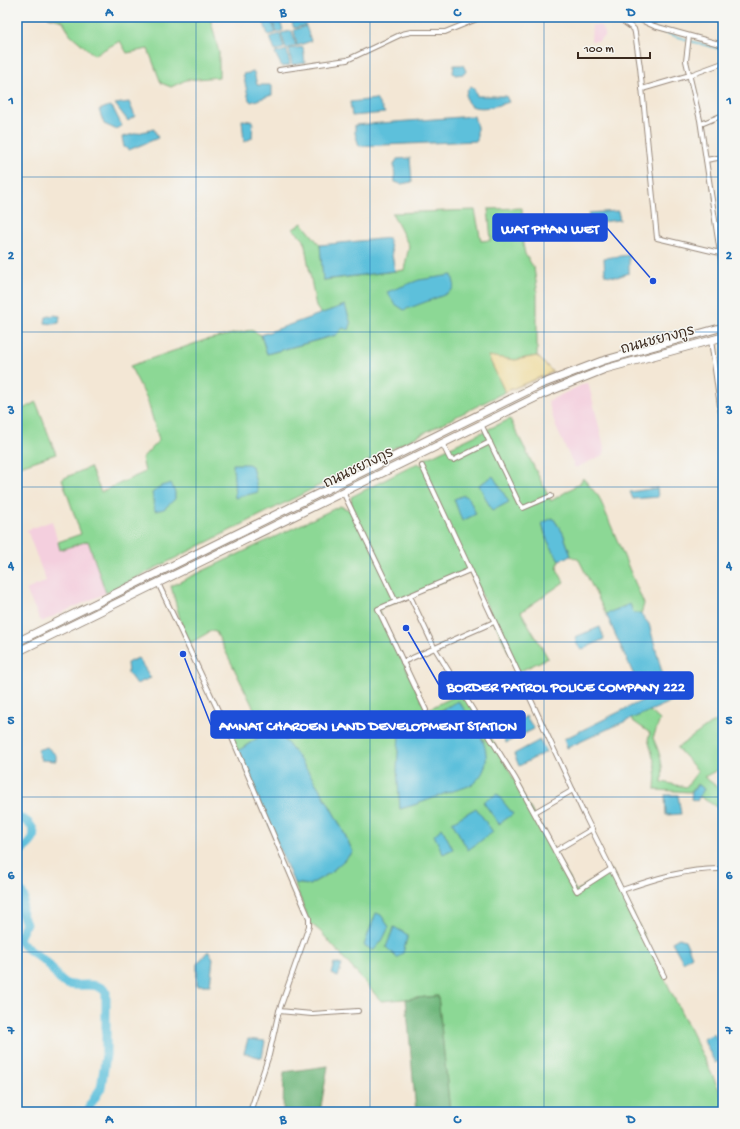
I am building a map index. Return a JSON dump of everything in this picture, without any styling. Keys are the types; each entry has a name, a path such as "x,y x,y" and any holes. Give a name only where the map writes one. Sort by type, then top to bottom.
{"highway":[{"name":"ถนนชยางกูร","path":"17,642 539,385 602,361 723,327"},
{"name":"ถนนชยางกูร","path":"17,652 442,442 573,380 605,369 723,337"},
{"path":"362,472 366,480"}],"street":[{"path":"278,70 347,60 402,34 411,32 445,32 482,17"},
{"path":"617,17 634,29 642,89 657,238 720,253"},
{"path":"634,17 654,26 688,37 723,45"},
{"path":"688,37 686,61 701,124 723,273"},
{"path":"642,89 690,75 723,63"},
{"path":"701,124 723,115"},
{"path":"706,160 723,157"},
{"path":"716,225 723,225"},
{"path":"711,340 723,428"},
{"path":"481,423 519,503 523,508 551,496"},
{"path":"442,442 450,459 454,460 490,442"},
{"path":"422,466 573,790 664,976"},
{"path":"342,492 396,602"},
{"path":"426,710 378,609 470,570"},
{"path":"158,582 210,694 230,733 309,918 309,926 279,1011 269,1056 250,1112"},
{"path":"410,596 434,647 462,693 484,725 535,812 577,891 612,869"},
{"path":"403,662 434,647 494,622"},
{"path":"535,812 573,790"},
{"path":"555,851 592,829"},
{"path":"622,890 693,870 723,869"},
{"path":"279,1011 312,1014 358,1011"}],"shaded area":[{"path":"592,25 601,26 605,32 605,36 600,39 600,41 591,41"},
{"path":"588,382 605,451 603,455 575,468 556,427 548,401"},
{"path":"52,521 60,550 88,541 106,593 41,622 26,590 46,581 27,530"}],"green space":[{"path":"48,17 210,17 219,53 219,77 186,80 171,87 161,83 148,49 127,53 120,41 94,55 70,34 63,21"},
{"path":"522,208 523,244 525,254 534,268 537,288 537,356 515,360 489,357 505,392 106,593 88,541 60,550 58,542 81,534 62,479 90,467 101,492 145,472 142,458 159,440 147,399 130,366 205,340 251,330 261,335 267,354 336,335 343,328 345,305 321,314 316,307 304,240 293,229 302,223 320,245 324,280 404,270 409,246 392,213 475,210 481,241 491,240 488,209"},
{"path":"36,402 56,454 17,467 17,412"},
{"path":"510,419 551,501 579,484 583,478 599,497 644,604 641,614 633,613 630,604 606,614 579,560 571,556 563,533 553,518 542,524 547,540 559,560 557,569 564,582 521,612 548,658 518,672 470,570 378,609 426,710 462,693 484,725 576,891 611,869 717,1085 723,1099 723,1112 450,1112 438,996 381,1001 320,931 310,923 294,883 309,885 330,873 353,852 337,819 308,771 274,727 238,751 230,733 258,717 216,632 211,631 187,645 171,586 340,506 352,511 351,497 418,463 422,466 423,460","holes":["458,701 473,721 484,741 441,795 400,809 399,733"]},
{"path":"650,711 660,720 653,738 661,760 662,782 686,787 698,771 677,748 710,724 723,719 723,767 704,777 714,784 720,791 723,811 699,796 704,789 697,784 692,792 655,790 656,768 648,739 650,733 630,719"},
{"path":"438,996 450,1112 416,1112 406,999"},
{"path":"328,1066 320,1112 283,1112 284,1072"}],"sand":[{"path":"488,356 515,360 537,356 553,372 505,392"}],"water":[{"path":"262,17 270,17 276,33 268,35"},
{"path":"271,17 279,17 283,30 277,33"},
{"path":"290,17 304,17 306,25 294,28"},
{"path":"306,26 311,41 297,46 294,30"},
{"path":"292,31 296,46 286,49 281,33"},
{"path":"280,34 284,48 275,51 270,37"},
{"path":"303,47 305,63 292,65 289,49"},
{"path":"287,50 290,65 282,67 275,53"},
{"path":"454,65 463,65 466,71 464,74 455,75 453,73"},
{"path":"254,72 257,85 272,85 272,95 251,102 249,100 243,74"},
{"path":"471,86 474,88 477,96 506,96 509,102 484,108 472,106 468,103 466,97 467,91"},
{"path":"376,99 385,113 352,116 350,102"},
{"path":"129,102 135,116 128,121 115,104"},
{"path":"109,106 113,108 122,126 115,129 104,124 99,110"},
{"path":"474,116 477,127 477,141 359,146 355,133 355,125"},
{"path":"242,120 253,121 252,138 244,142"},
{"path":"154,129 158,138 129,150 124,147 122,137"},
{"path":"410,158 412,182 401,184 395,182 394,165 397,159"},
{"path":"618,211 620,220 589,223 589,213"},
{"path":"389,238 395,271 323,280 320,245"},
{"path":"629,255 629,273 617,277 605,275 604,258"},
{"path":"452,275 454,283 453,289 444,295 404,310 395,304 387,292 419,280"},
{"path":"345,305 351,324 349,330 343,328 336,335 267,354 261,335"},
{"path":"54,315 60,316 59,323 45,323 46,317"},
{"path":"233,464 248,464 252,466 258,492 235,498"},
{"path":"493,476 509,502 492,511 479,485"},
{"path":"171,483 175,492 175,499 164,509 155,511 152,493 161,486"},
{"path":"657,488 658,497 633,499 630,492"},
{"path":"464,495 469,498 476,514 462,521 454,499"},
{"path":"553,518 563,533 571,556 559,560 547,540 542,523"},
{"path":"630,604 633,613 641,614 649,624 663,676 637,682 606,614"},
{"path":"600,627 604,639 581,650 576,643 575,637"},
{"path":"138,658 151,678 136,684 128,673 127,663"},
{"path":"672,686 678,699 567,748 564,739"},
{"path":"458,701 471,719 483,740 486,751 486,762 483,772 475,782 469,786 400,809 397,770 399,733 429,719"},
{"path":"526,716 534,729 506,743 502,733"},
{"path":"274,727 286,741 318,786 328,802 353,852 330,873 309,885 294,883 238,751"},
{"path":"540,740 546,752 519,766 514,754"},
{"path":"47,747 56,755 56,761 41,760 37,750"},
{"path":"698,784 704,789 697,801 691,799 692,792"},
{"path":"497,794 513,814 499,824 483,802"},
{"path":"665,795 678,795 681,814 666,815"},
{"path":"476,808 493,832 468,850 452,822"},
{"path":"442,828 453,849 443,854 434,835"},
{"path":"376,913 381,915 389,927 382,941 373,951 364,945"},
{"path":"394,927 408,935 403,953 397,958 386,947"},
{"path":"679,938 685,940 692,956 683,962 672,942"},
{"path":"208,951 213,959 210,985 197,985 197,964"},
{"path":"334,963 342,965 338,977 331,974"},
{"path":"714,1034 723,1053 723,1059 715,1063 703,1039"},
{"path":"248,1039 265,1041 262,1058 244,1053"}],"waterway":[{"path":"626,17 633,22 687,40"},
{"path":"690,41 723,50"},
{"path":"17,818 28,822 33,828 34,832 31,842 17,853"},
{"path":"17,891 21,892 24,897 21,912 26,923 19,938 20,941 46,962 58,978 64,983 72,985 98,986 106,992 106,1055 101,1088 90,1105 89,1112"}],"place":[{"name":"WAT PHAN WET","path":"653,281"},
{"name":"BORDER PATROL POLICE COMPANY 222","path":"406,628"},
{"name":"AMNAT CHAROEN LAND DEVELOPMENT STATION","path":"183,654"}]}
